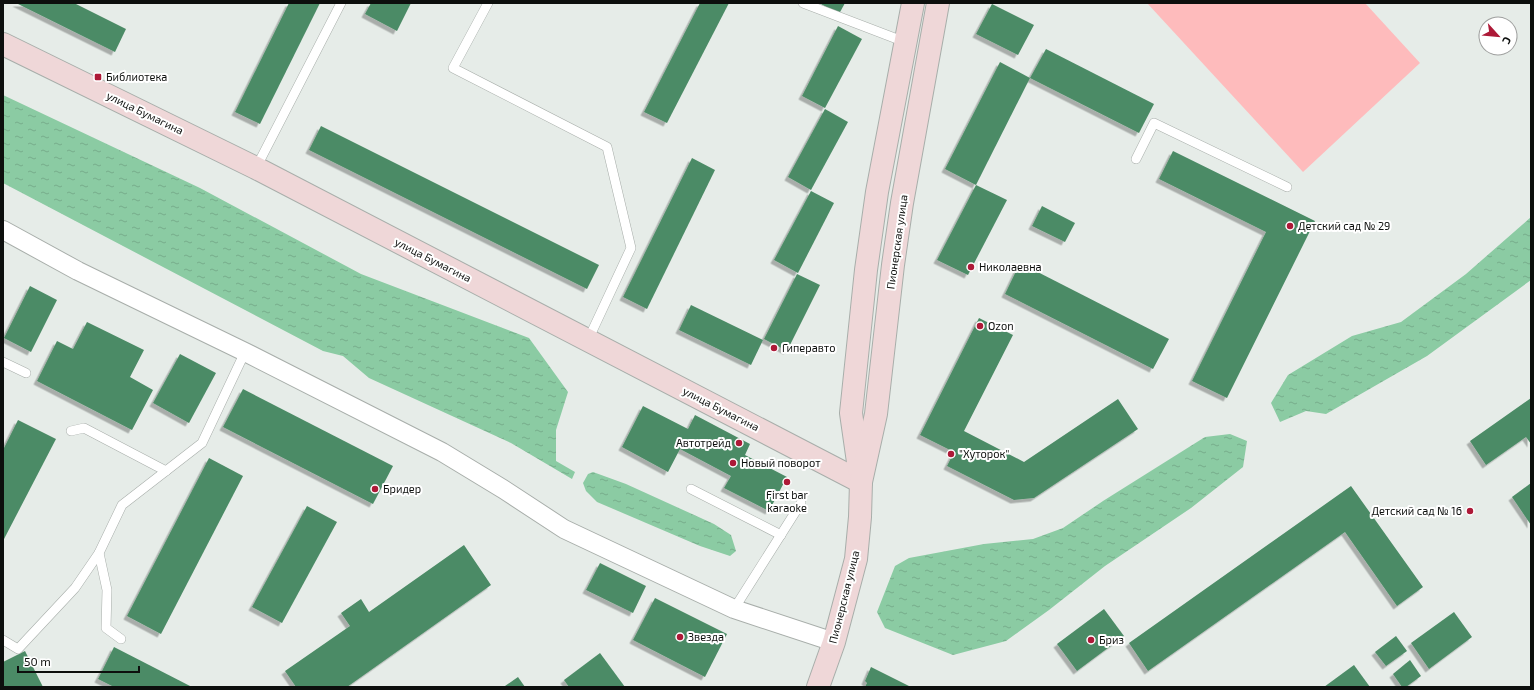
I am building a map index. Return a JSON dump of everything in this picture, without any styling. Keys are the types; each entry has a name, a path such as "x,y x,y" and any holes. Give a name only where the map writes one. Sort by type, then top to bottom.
{"main road":[{"name":"Пионерская улица","path":"861,482 851,413 866,270 878,192 913,3"},
{"name":"Пионерская улица","path":"818,687 834,642 856,559 861,482 876,414 893,265 902,203 938,3"},
{"name":"улица Бумагина","path":"3,44 256,168 861,482"}],"street":[{"path":"3,230 78,271 245,352 442,452 503,489 564,529 734,609 834,642"}],"lane":[{"path":"256,168 340,3"},
{"path":"488,3 453,68 606,147 631,248 588,340"},
{"path":"803,3 905,42"},
{"path":"1136,159 1154,123 1287,187"},
{"path":"3,640 18,649 75,588 99,553 122,505 202,443 245,352"},
{"path":"3,362 26,373"},
{"path":"71,431 84,428 166,471"},
{"path":"691,489 781,535"},
{"path":"734,609 801,503"},
{"path":"99,553 107,590 106,628 121,639"}],"shaded area":[{"path":"1147,3 1365,3 1420,63 1303,172"}],"water":[{"path":"3,95 200,188 361,274 529,338 568,392 556,430 556,461 575,472 572,479 511,443 369,378 343,356 323,351 3,183"},
{"path":"1531,217 1531,280 1427,356 1326,414 1306,411 1280,422 1271,403 1288,375 1352,336 1401,322 1466,274"},
{"path":"1230,434 1247,441 1243,467 1191,508 1105,566 1049,610 1006,641 953,655 885,628 877,612 895,566 909,558 984,544 1033,539 1063,528 1205,437"},
{"path":"593,472 626,484 714,524 731,535 736,551 730,556 700,546 597,502 586,491 583,483 588,474"}],"building":[{"path":"16,3 74,3 126,29 115,52"},
{"path":"289,3 320,3 260,124 235,112"},
{"path":"371,3 411,3 397,31 365,14"},
{"path":"700,3 729,3 667,123 644,112"},
{"path":"819,3 845,3 839,14"},
{"path":"992,4 1034,25 1018,55 976,34"},
{"path":"838,26 862,39 825,108 802,96"},
{"path":"1046,49 1154,104 1139,133 1030,78"},
{"path":"1000,62 1030,78 976,185 945,169"},
{"path":"825,109 848,122 811,190 788,177"},
{"path":"321,126 599,265 587,289 309,150"},
{"path":"1173,151 1315,221 1227,398 1192,381 1266,232 1159,179"},
{"path":"692,158 715,170 647,309 623,297"},
{"path":"976,185 1007,200 968,275 937,260"},
{"path":"811,191 834,203 798,273 774,260"},
{"path":"1042,206 1075,223 1065,242 1032,226"},
{"path":"1020,263 1169,339 1153,369 1005,294"},
{"path":"797,274 820,285 787,351 764,339"},
{"path":"30,286 57,300 31,352 4,338"},
{"path":"691,305 763,340 751,365 679,330"},
{"path":"979,318 1013,335 964,431 1024,462 1118,399 1138,429 1034,498 1014,500 947,466 954,452 920,435"},
{"path":"87,322 144,350 130,377 153,390 132,430 37,381 57,341 73,349"},
{"path":"180,354 216,373 189,423 153,403"},
{"path":"243,389 393,466 373,504 223,427"},
{"path":"1531,398 1531,444 1526,437 1486,465 1470,441"},
{"name":"Новый поворот","path":"643,406 688,429 695,415 750,444 745,455 787,477 769,511 724,488 731,476 680,449 668,472 622,447"},
{"path":"18,420 56,439 3,541 3,450"},
{"path":"209,458 243,476 161,634 127,616"},
{"path":"1531,483 1531,525 1512,497"},
{"path":"1351,486 1423,587 1397,606 1345,532 1148,671 1129,643"},
{"path":"307,506 337,522 282,623 252,607"},
{"path":"464,545 491,585 347,687 296,687 285,671 350,626 341,613 361,599 369,612"},
{"path":"600,563 646,586 633,613 586,590"},
{"name":"Звезда","path":"655,598 727,634 705,677 633,640"},
{"name":"Бриз","path":"1104,609 1124,636 1077,671 1057,644"},
{"path":"1454,612 1472,637 1429,669 1411,643"},
{"path":"1396,636 1407,651 1386,666 1375,652"},
{"path":"114,647 192,687 114,687 98,679"},
{"path":"25,651 43,687 3,687 3,662"},
{"path":"600,653 625,687 569,687 564,680"},
{"path":"1410,660 1421,676 1406,687 1402,687 1393,674"},
{"path":"1354,665 1370,687 1324,687"},
{"path":"871,667 911,687 865,687 867,683 865,681"},
{"path":"518,677 525,687 505,686"}],"place":[{"name":"Библиотека","path":"98,77"},
{"name":"Детский сад № 29","path":"1290,226"},
{"name":"Николаевна","path":"971,267"},
{"name":"Ozon","path":"980,326"},
{"name":"Гиперавто","path":"774,348"},
{"name":"Автотрейд","path":"739,443"},
{"name":"\"Хуторок\"","path":"951,454"},
{"name":"Новый поворот","path":"733,463"},
{"name":"First bar karaoke","path":"787,482"},
{"name":"Бридер","path":"375,489"},
{"name":"Детский сад № 16","path":"1470,511"},
{"name":"Звезда","path":"680,637"},
{"name":"Бриз","path":"1091,640"}]}
